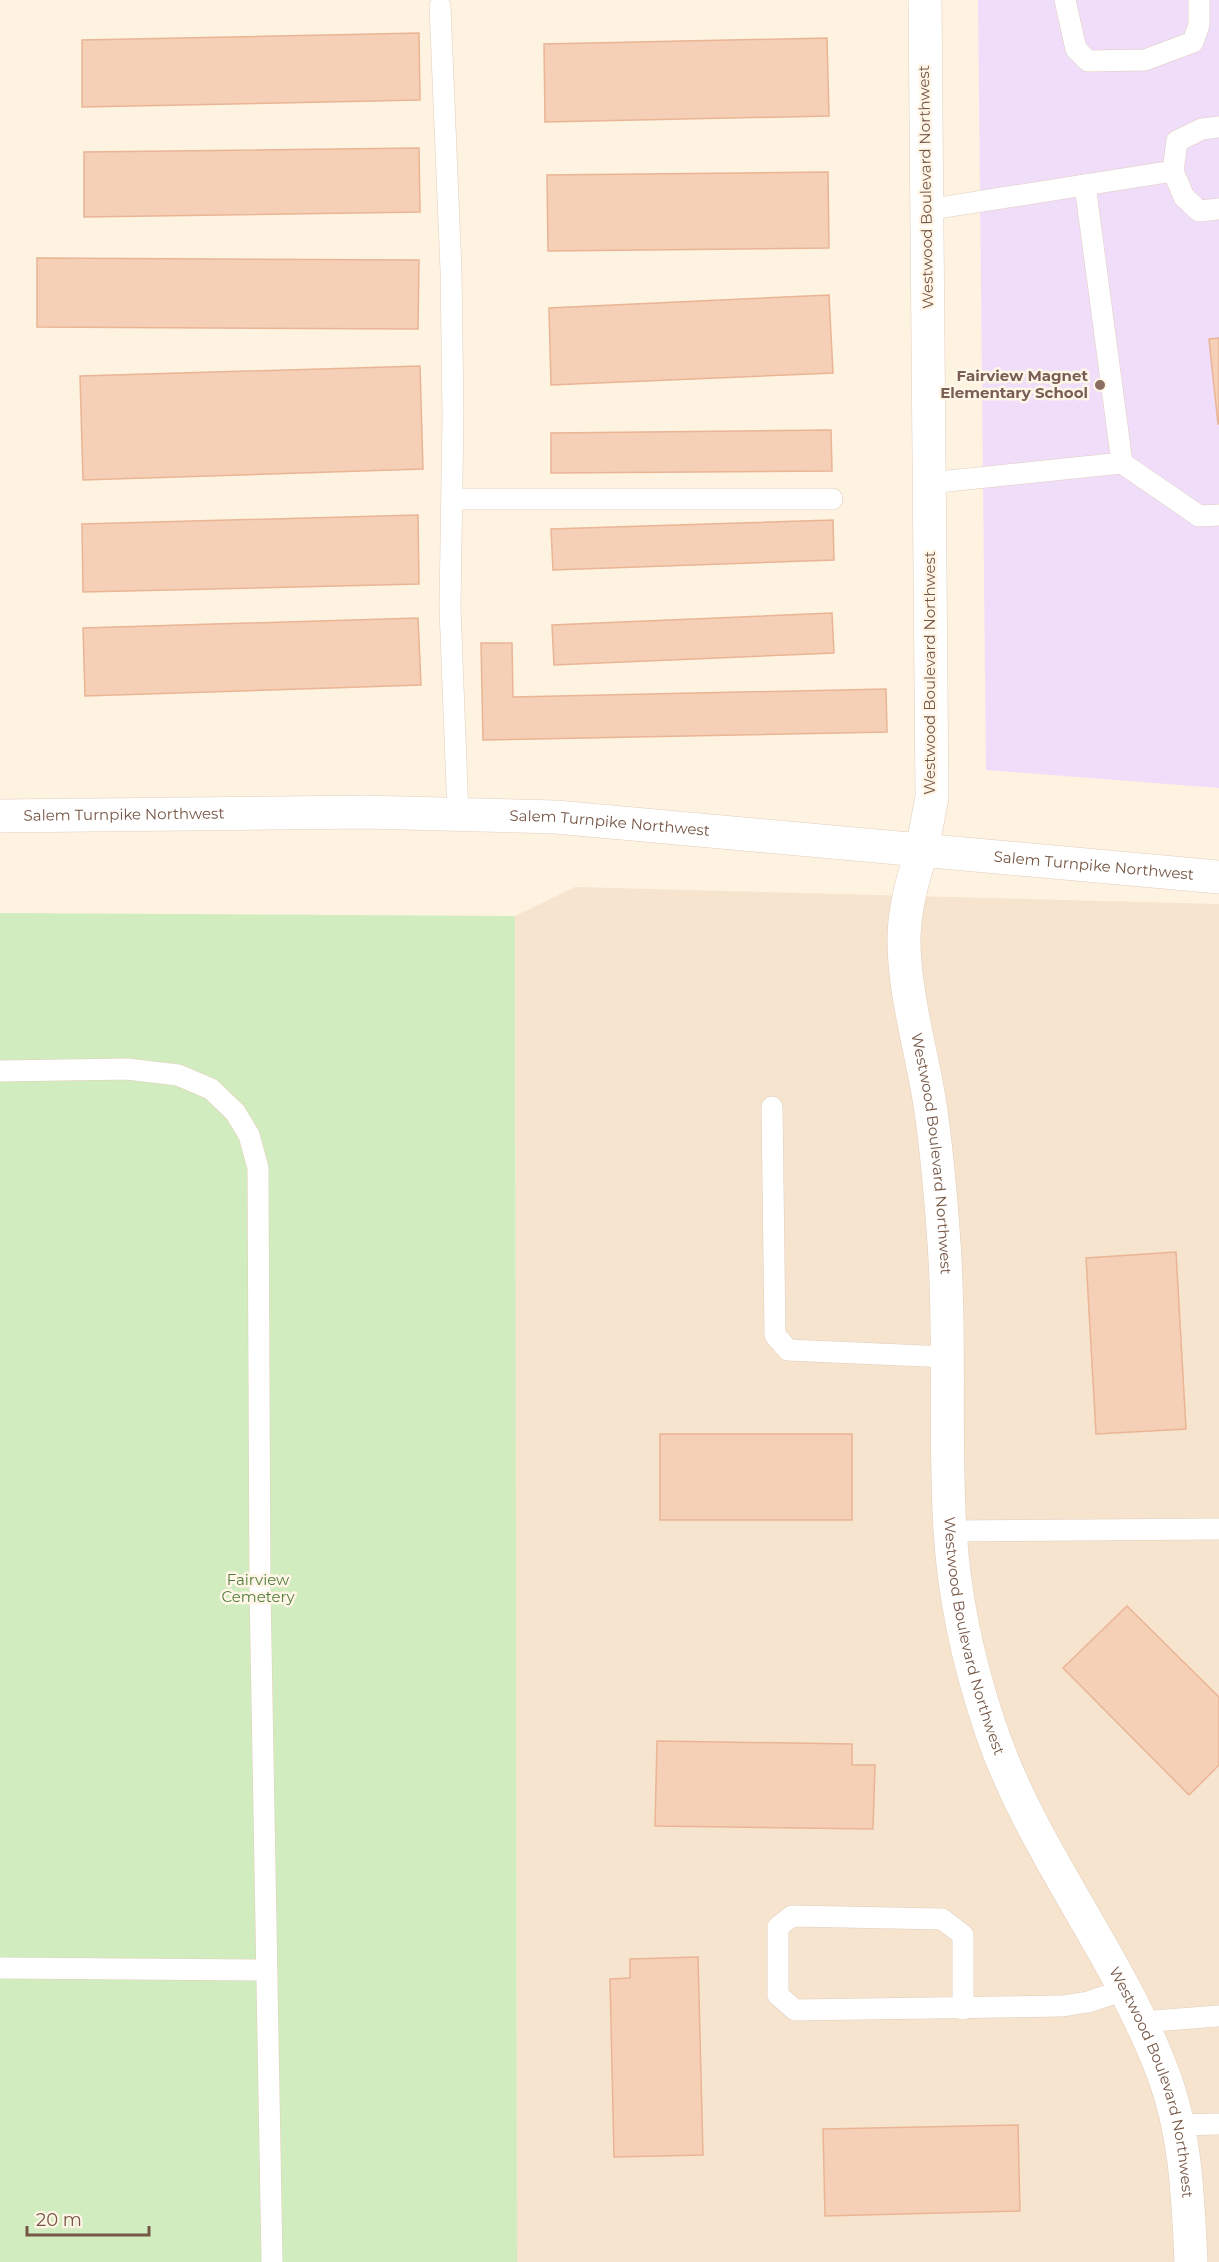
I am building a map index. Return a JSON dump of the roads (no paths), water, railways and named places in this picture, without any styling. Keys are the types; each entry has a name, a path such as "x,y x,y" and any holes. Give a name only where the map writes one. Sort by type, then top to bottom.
{"street":[{"name":"Westwood Boulevard Northwest","path":"925,0 932,797 922,850 909,892 904,937 908,982 932,1123 944,1244 950,1532 964,1638 990,1727 1018,1797 1126,1989 1164,2075 1178,2125 1187,2189 1191,2262"},
{"name":"Salem Turnpike Northwest","path":"0,816 365,812 556,817 1219,877"}],"lane":[{"path":"1065,0 1076,49 1088,61 1145,60 1193,42 1199,25 1199,0"},
{"path":"440,6 451,270 453,415 450,608 458,814"},
{"path":"1219,127 1202,129 1177,141 1173,171 1184,197 1199,211 1219,209"},
{"path":"926,210 1173,171"},
{"path":"1085,185 1122,463"},
{"path":"929,483 1122,463 1199,516 1219,515"},
{"path":"452,498 832,499"},
{"path":"0,1071 128,1069 178,1075 211,1089 235,1112 249,1135 258,1168 260,1589 272,2262"},
{"path":"772,1107 775,1335 788,1350 946,1357"},
{"path":"950,1532 1219,1529"},
{"path":"963,2009 963,1935 942,1919 792,1916 778,1927 778,1995 795,2010 963,2009 1064,2006 1088,2002 1126,1989"},
{"path":"0,1968 266,1970"},
{"path":"1140,2022 1219,2016"},
{"path":"1178,2125 1219,2124"}],"place":[{"name":"Fairview Magnet Elementary School","path":"1100,385"}],"park label":[{"name":"Fairview Cemetery","path":"258,1588"}]}
